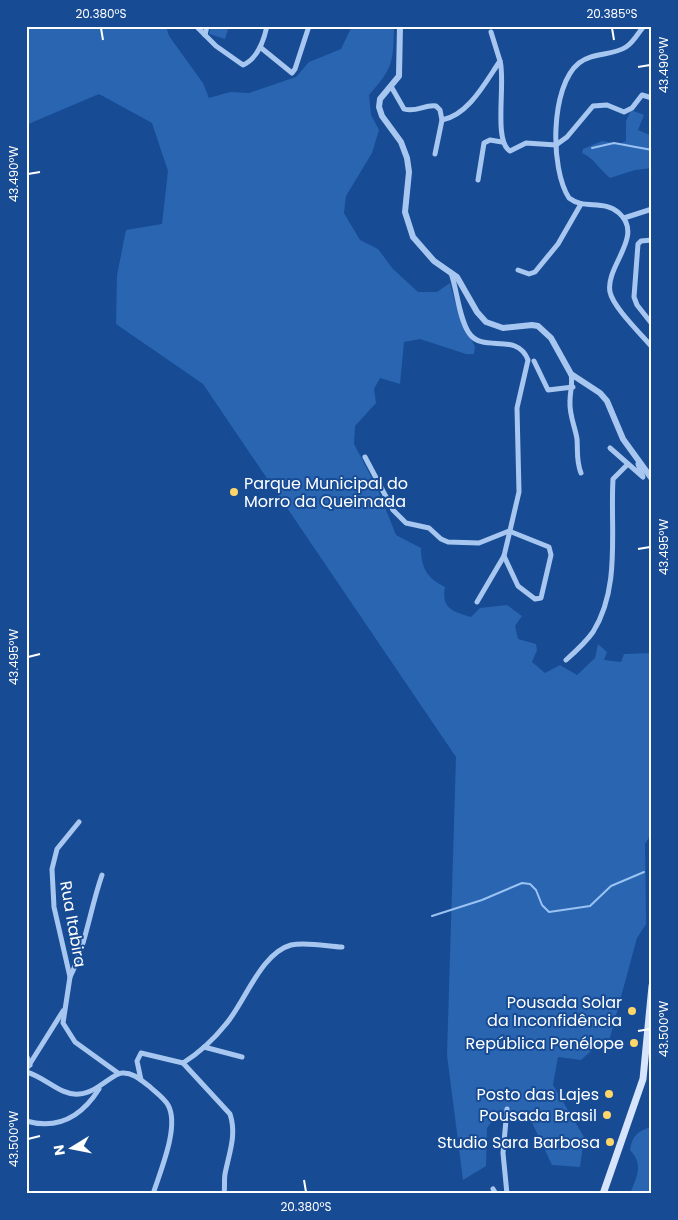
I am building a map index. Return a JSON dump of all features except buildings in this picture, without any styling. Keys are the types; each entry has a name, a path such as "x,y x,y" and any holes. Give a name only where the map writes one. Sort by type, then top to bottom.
{"main road":[{"path":"603,1194 643,1079 652,986"}],"street":[{"path":"196,26 204,36 240,64 246,64 260,47 267,26"},
{"path":"204,36 207,26"},
{"path":"260,47 292,72 295,69 309,26"},
{"path":"400,26 401,67 399,76 392,88 380,99 379,107 382,116 401,142 408,158 409,172 405,212 409,230 425,253 451,272 461,284 477,312 486,322 502,328 532,325 544,330 556,345 571,374 573,387 570,401 571,417 576,437 577,461 581,473"},
{"path":"644,26 627,47 589,57 572,71 557,113 556,145 559,174 564,191 569,198 581,204 611,207 624,218 628,234 612,276 610,293 617,305 652,347"},
{"path":"490,32 503,75 500,101 502,142 510,151 526,143 556,145 567,137 593,106 607,105 624,112 632,108 642,95 652,98"},
{"path":"442,120 451,117 464,107 481,88 500,61"},
{"path":"392,88 404,109 413,110 427,106 436,106 440,110 442,120 435,154"},
{"path":"478,180 484,143 490,140 502,142"},
{"path":"518,270 529,274 535,272 558,244 581,204"},
{"path":"624,218 652,209"},
{"path":"652,240 641,241 638,244 634,292 637,305 652,324"},
{"path":"451,272 469,333 480,341 516,345 524,351 528,360 517,408 520,483 504,556 477,602"},
{"path":"534,361 548,390 573,387"},
{"path":"571,374 604,396 644,477 610,448"},
{"path":"627,444 652,479"},
{"path":"365,457 393,510 406,523 429,528 441,539 450,542 479,543 509,531 550,548 541,598 534,599 518,586 504,556"},
{"path":"566,660 591,634 604,608 611,578 613,479 628,464"},
{"name":"Rua Itabira","path":"79,822 57,849 52,869 51,885 54,907 70,977 63,1023 70,1036 82,1048 118,1073 124,1072 141,1080"},
{"path":"70,977 84,945 92,904 102,874"},
{"path":"182,1063 204,1047 226,1024 260,972 281,950 298,944 342,947"},
{"path":"65,1007 26,1071 68,1093 78,1094 98,1089"},
{"path":"204,1047 242,1057"},
{"path":"26,1054 30,1065"},
{"path":"153,1194 169,1140 171,1114 162,1098 141,1080 138,1061 141,1054 182,1063 230,1114 234,1126 225,1175 224,1194"},
{"path":"26,1122 47,1125 64,1122 88,1103 98,1089 118,1073"},
{"path":"507,1109 503,1153 508,1194"}],"shaded area":[{"path":"26,26 166,26 169,36 203,83 209,98 230,92 249,93 296,77 309,62 341,49 352,26 394,26 392,56 388,70 369,95 371,115 379,130 372,153 346,196 344,213 360,240 378,249 393,269 418,292 437,292 450,283 455,302 475,347 474,354 466,354 420,339 404,342 400,384 380,378 374,389 376,403 355,426 354,444 378,490 396,535 421,548 422,561 426,572 445,587 445,600 447,605 454,611 471,617 480,608 507,605 522,616 515,626 518,639 536,644 537,650 532,662 545,673 560,665 577,675 595,658 598,644 607,652 604,660 621,662 624,654 652,653 652,832 645,844 646,924 637,938 609,1041 600,1043 581,1060 558,1057 553,1085 584,1137 580,1167 552,1165 527,1112 499,1112 487,1128 486,1166 463,1180 447,1055 456,757 203,384 116,324 117,275 126,230 162,224 168,171 152,123 99,94 26,125"},
{"path":"211,26 229,26 225,39 209,34"},
{"path":"631,110 644,115 638,130 652,136 652,168 635,170 610,178 590,158 582,153 583,149 602,141 620,144 626,141 626,121"},
{"path":"652,1127 652,1194 630,1194 638,1171 637,1161 630,1150 632,1141 636,1134"}],"waterway":[{"path":"592,148 614,143 652,150"},
{"path":"432,916 482,900 522,883 530,884 536,890 542,905 549,912 590,906 611,886 644,872"}],"place":[{"name":"Parque Municipal do Morro da Queimada","path":"234,492"},
{"name":"Pousada Solar da Inconfidência","path":"632,1011"},
{"name":"República Penélope","path":"634,1043"},
{"name":"Posto das Lajes","path":"609,1094"},
{"name":"Pousada Brasil","path":"607,1115"},
{"name":"Studio Sara Barbosa","path":"610,1142"}]}
